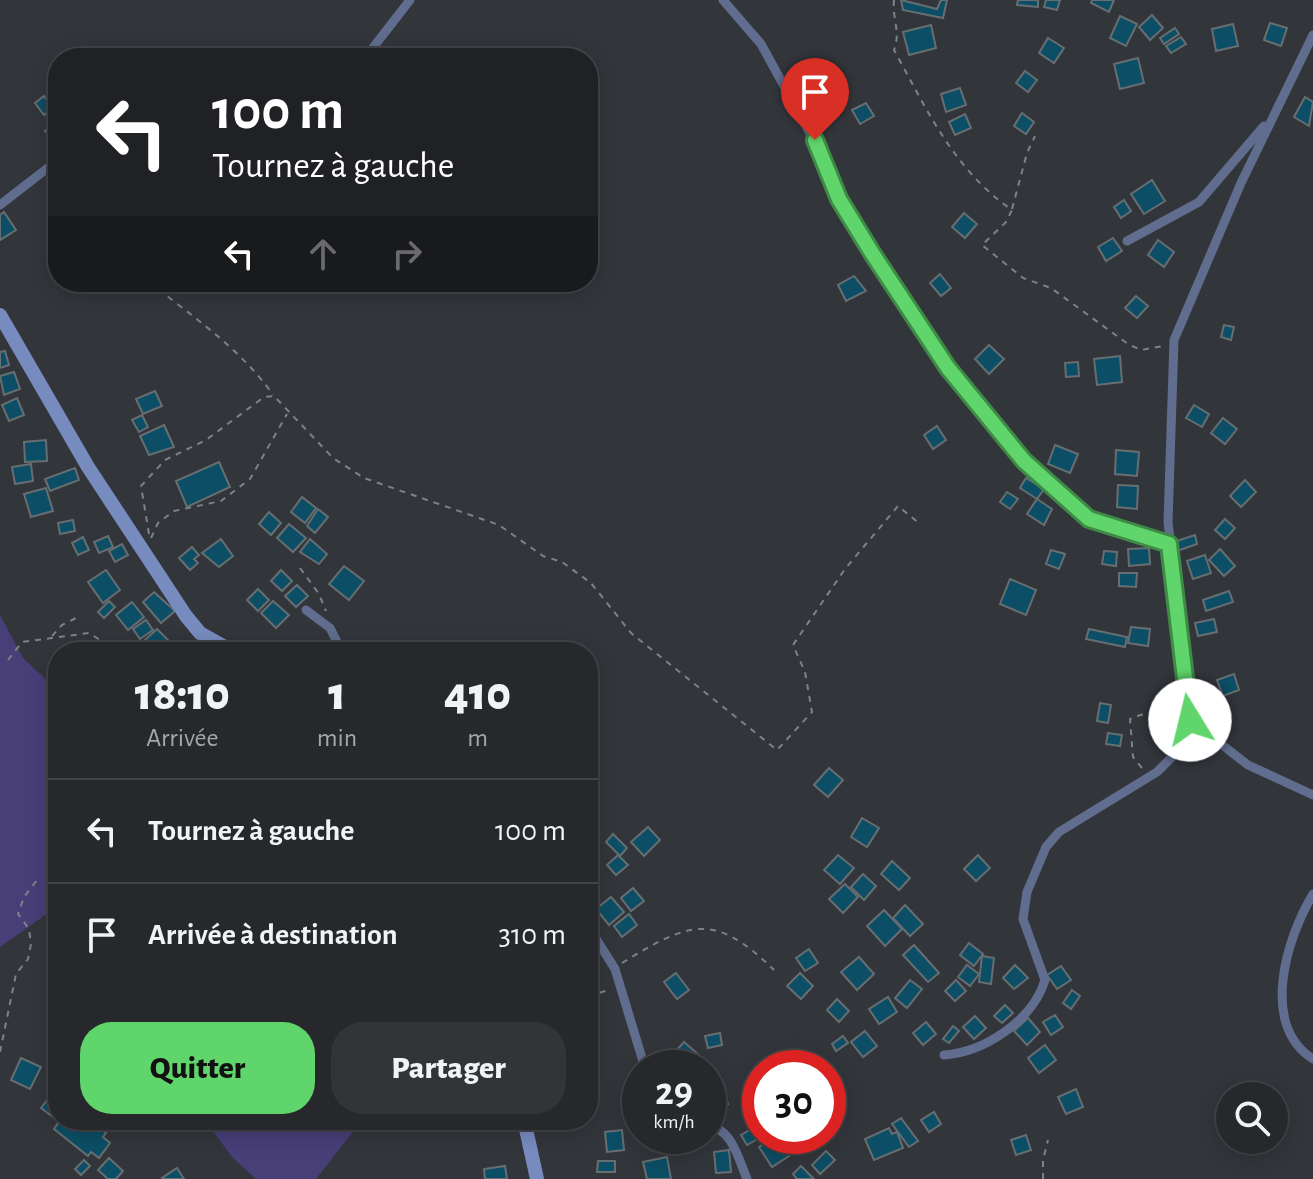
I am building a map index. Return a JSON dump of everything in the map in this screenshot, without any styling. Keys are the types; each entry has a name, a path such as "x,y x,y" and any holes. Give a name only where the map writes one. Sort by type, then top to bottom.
{"street":[{"path":"373,48 410,0"},
{"path":"723,0 761,44 824,159 839,199 911,313 979,409 1024,461 1079,513 1127,533 1169,544"},
{"path":"944,1055 968,1052 994,1039 1028,1010 1042,990 1043,969 1024,930 1023,919 1031,882 1046,847 1059,832 1157,772 1172,757 1190,720 1169,544 1174,340 1274,114 1313,35"},
{"path":"1127,241 1199,202 1219,183 1274,114"},
{"path":"0,205 48,168"},
{"path":"0,315 88,467 186,616 200,633 216,642"},
{"path":"306,610 330,628 337,642"},
{"path":"1190,720 1248,765 1313,795"},
{"path":"1313,894 1285,954 1283,978 1283,1002 1292,1035 1304,1053 1313,1059"},
{"path":"598,942 615,969 640,1050"},
{"path":"526,1130 537,1179"},
{"path":"726,1135 747,1179"}],"path":[{"path":"894,0 893,16 899,36 894,50 930,117 953,155 977,184 1012,210"},
{"path":"1035,136 1012,210 1006,222 982,245 1013,270 1051,288 1141,350 1157,350 1174,340"},
{"path":"162,292 196,317 263,381 287,414 333,458 364,478 499,525 543,556 562,562 591,583 631,633 777,750 812,712 805,672 793,645 845,569 898,506 920,524"},
{"path":"274,396 264,397 206,440 165,460 141,486 150,539 158,523 174,511 221,501 250,479 287,414"},
{"path":"300,568 319,594 330,628"},
{"path":"51,637 76,618"},
{"path":"8,660 22,642 89,633 103,642"},
{"path":"1157,772 1145,772 1133,757 1130,719 1146,713 1168,713 1190,720"},
{"path":"0,1052 16,974 28,959 31,944 29,929 18,914 24,897 37,880"},
{"path":"615,969 656,942 697,927 715,928 739,938 774,970"},
{"path":"598,993 611,989 624,994"},
{"path":"1043,1179 1043,1160 1048,1140"}],"shaded area":[{"path":"0,615 23,658 48,682 48,913 0,947"},
{"path":"212,1130 354,1130 316,1179 256,1179 232,1157"}],"building":[{"path":"901,0 937,9 941,0 947,0 943,18 903,10"},
{"path":"1018,0 1038,0 1038,7 1017,5"},
{"path":"1046,0 1060,0 1057,10 1044,7"},
{"path":"1092,0 1114,0 1109,12 1091,3"},
{"path":"1152,15 1163,28 1150,40 1139,27"},
{"path":"1120,16 1137,24 1126,46 1110,38"},
{"path":"1270,23 1287,28 1281,46 1264,40"},
{"path":"1233,24 1238,46 1216,51 1212,29"},
{"path":"931,25 936,48 909,55 903,32"},
{"path":"1175,28 1179,34 1164,44 1160,38"},
{"path":"1181,37 1186,44 1171,53 1166,46"},
{"path":"1048,38 1064,48 1054,63 1039,53"},
{"path":"1138,58 1144,83 1120,89 1114,64"},
{"path":"1025,71 1037,80 1028,92 1016,83"},
{"path":"960,88 966,105 946,112 941,94"},
{"path":"44,96 48,101 48,112 44,115 35,103"},
{"path":"1305,97 1313,102 1309,126 1294,117"},
{"path":"866,103 874,116 860,124 852,110"},
{"path":"1022,113 1034,122 1026,134 1014,126"},
{"path":"965,114 971,128 955,135 949,122"},
{"path":"1152,180 1165,201 1144,214 1131,194"},
{"path":"1124,200 1131,211 1121,218 1114,207"},
{"path":"4,212 16,230 0,240 0,215"},
{"path":"964,213 977,224 965,238 952,227"},
{"path":"1113,238 1122,251 1106,261 1098,247"},
{"path":"1158,240 1174,252 1164,267 1148,255"},
{"path":"940,274 951,288 941,296 930,283"},
{"path":"854,276 866,291 846,301 838,285"},
{"path":"1136,296 1148,306 1137,318 1125,308"},
{"path":"1224,325 1234,327 1231,340 1221,337"},
{"path":"989,345 1004,359 989,374 975,359"},
{"path":"5,351 9,365 0,368 0,352"},
{"path":"1120,356 1122,382 1097,385 1094,359"},
{"path":"1078,362 1079,376 1066,377 1065,363"},
{"path":"14,372 20,389 4,395 0,376"},
{"path":"155,391 162,406 143,414 136,399"},
{"path":"17,398 24,415 9,421 2,405"},
{"path":"1194,405 1209,414 1202,427 1186,418"},
{"path":"142,415 148,427 139,432 132,420"},
{"path":"1223,418 1237,429 1225,444 1211,433"},
{"path":"164,425 174,447 149,455 140,436"},
{"path":"937,426 946,440 933,449 924,435"},
{"path":"46,440 47,461 25,462 24,442"},
{"path":"1055,445 1078,454 1070,473 1048,464"},
{"path":"1116,450 1139,452 1137,476 1115,474"},
{"path":"219,462 230,487 187,507 176,481"},
{"path":"31,464 33,481 15,484 12,467"},
{"path":"75,468 79,480 50,491 45,479"},
{"path":"1026,478 1044,489 1037,499 1020,488"},
{"path":"1245,480 1256,492 1241,507 1230,496"},
{"path":"1118,485 1138,486 1137,509 1117,507"},
{"path":"46,488 53,511 31,517 24,494"},
{"path":"1007,492 1018,499 1010,509 1000,502"},
{"path":"302,497 316,508 305,523 291,512"},
{"path":"1037,499 1052,509 1044,525 1027,514"},
{"path":"318,509 328,517 315,533 307,526"},
{"path":"269,512 281,523 271,535 259,524"},
{"path":"1225,519 1235,528 1225,539 1215,530"},
{"path":"73,520 75,531 60,534 58,523"},
{"path":"289,524 306,538 293,552 277,538"},
{"path":"1195,535 1197,544 1177,551 1174,542"},
{"path":"108,536 113,547 99,553 94,542"},
{"path":"83,537 89,550 78,555 72,543"},
{"path":"221,539 233,556 219,567 202,553"},
{"path":"310,539 327,554 319,564 300,552"},
{"path":"122,544 128,555 115,562 109,551"},
{"path":"192,547 199,555 194,559 198,563 190,570 179,558"},
{"path":"1149,548 1150,564 1129,566 1128,549"},
{"path":"1220,549 1235,566 1224,576 1209,560"},
{"path":"1051,550 1065,554 1059,569 1046,564"},
{"path":"1104,551 1117,552 1116,566 1102,564"},
{"path":"1205,555 1211,573 1193,579 1187,561"},
{"path":"344,566 364,581 349,600 329,584"},
{"path":"106,570 120,590 103,603 88,582"},
{"path":"281,570 292,581 282,591 271,581"},
{"path":"1119,573 1137,573 1136,587 1119,586"},
{"path":"1010,579 1036,590 1026,615 1000,604"},
{"path":"297,585 308,596 296,607 285,596"},
{"path":"258,589 269,600 258,611 247,600"},
{"path":"1229,591 1233,602 1206,611 1203,600"},
{"path":"154,592 175,611 161,623 143,602"},
{"path":"109,601 115,607 104,618 98,612"},
{"path":"273,601 289,615 276,628 261,613"},
{"path":"132,602 144,617 128,630 116,615"},
{"path":"1214,619 1217,632 1198,636 1195,623"},
{"path":"146,620 153,630 140,639 133,629"},
{"path":"1131,627 1150,629 1148,646 1128,643"},
{"path":"157,629 168,640 147,642 145,640"},
{"path":"1089,629 1127,637 1125,647 1086,639"},
{"path":"1234,674 1239,690 1223,696 1217,680"},
{"path":"1100,703 1111,705 1108,723 1097,721"},
{"path":"1108,733 1122,735 1120,746 1106,744"},
{"path":"829,768 843,780 828,797 814,785"},
{"path":"862,818 879,828 867,847 851,837"},
{"path":"648,827 660,840 644,856 631,842"},
{"path":"613,834 627,848 620,856 606,842"},
{"path":"618,855 628,865 616,875 607,865"},
{"path":"838,855 854,868 840,884 824,870"},
{"path":"978,855 990,868 976,881 964,869"},
{"path":"892,861 910,878 899,890 881,874"},
{"path":"863,874 876,886 864,900 851,887"},
{"path":"845,884 858,897 843,913 829,899"},
{"path":"633,888 644,901 631,911 621,898"},
{"path":"611,897 624,912 609,925 598,907"},
{"path":"905,905 923,924 910,936 893,918"},
{"path":"884,910 902,929 885,946 867,926"},
{"path":"629,914 637,925 622,937 614,926"},
{"path":"969,943 983,954 974,966 960,955"},
{"path":"914,945 939,973 928,982 903,955"},
{"path":"809,949 818,963 805,971 796,958"},
{"path":"982,956 994,958 991,984 979,982"},
{"path":"859,957 874,974 857,990 841,972"},
{"path":"967,965 979,974 970,986 958,977"},
{"path":"1015,965 1028,978 1014,989 1003,978"},
{"path":"1061,966 1071,980 1057,989 1047,975"},
{"path":"676,973 689,990 677,999 664,982"},
{"path":"800,973 813,986 801,999 787,986"},
{"path":"910,980 922,989 907,1008 895,998"},
{"path":"956,980 966,991 955,1001 945,991"},
{"path":"1072,990 1080,996 1071,1009 1063,1003"},
{"path":"888,997 897,1012 879,1024 869,1009"},
{"path":"837,999 849,1011 839,1022 827,1010"},
{"path":"1005,1005 1013,1013 1002,1023 994,1016"},
{"path":"1055,1015 1063,1027 1051,1035 1043,1022"},
{"path":"975,1016 986,1028 974,1039 963,1027"},
{"path":"1028,1018 1040,1032 1027,1045 1014,1031"},
{"path":"926,1022 936,1034 923,1045 913,1033"},
{"path":"953,1026 959,1031 949,1043 943,1039"},
{"path":"865,1031 877,1046 863,1057 851,1042"},
{"path":"720,1033 722,1045 708,1048 705,1036"},
{"path":"843,1036 848,1043 838,1050 832,1044"},
{"path":"684,1042 693,1050 677,1050"},
{"path":"1045,1045 1056,1060 1039,1073 1028,1058"},
{"path":"21,1058 41,1067 30,1089 11,1080"},
{"path":"1076,1089 1083,1107 1066,1114 1058,1097"},
{"path":"48,1099 48,1113 41,1108"},
{"path":"934,1112 941,1124 929,1132 921,1120"},
{"path":"901,1118 918,1141 909,1147 892,1124"},
{"path":"889,1128 892,1134 897,1132 903,1148 874,1160 865,1139"},
{"path":"55,1130 102,1130 106,1133 103,1137 110,1143 99,1158 91,1152 88,1156"},
{"path":"622,1130 622,1150 607,1152 605,1132"},
{"path":"1026,1135 1031,1150 1016,1155 1011,1140"},
{"path":"729,1150 731,1172 716,1173 714,1154 726,1154"},
{"path":"764,1154 792,1154 772,1167"},
{"path":"823,1154 829,1154 835,1160 820,1174 812,1165"},
{"path":"667,1157 671,1179 647,1179 643,1162"},
{"path":"109,1158 123,1171 116,1179 108,1179 98,1170"},
{"path":"84,1160 90,1166 81,1175 75,1169"},
{"path":"598,1161 615,1161 615,1172 597,1172"},
{"path":"505,1166 507,1179 485,1179 484,1169"},
{"path":"801,1166 814,1179 797,1179 793,1174"},
{"path":"177,1168 184,1179 162,1178"}],"route":[{"path":"815,140 839,199 872,253 948,368 1024,461 1089,519 1169,544 1190,720"}]}
